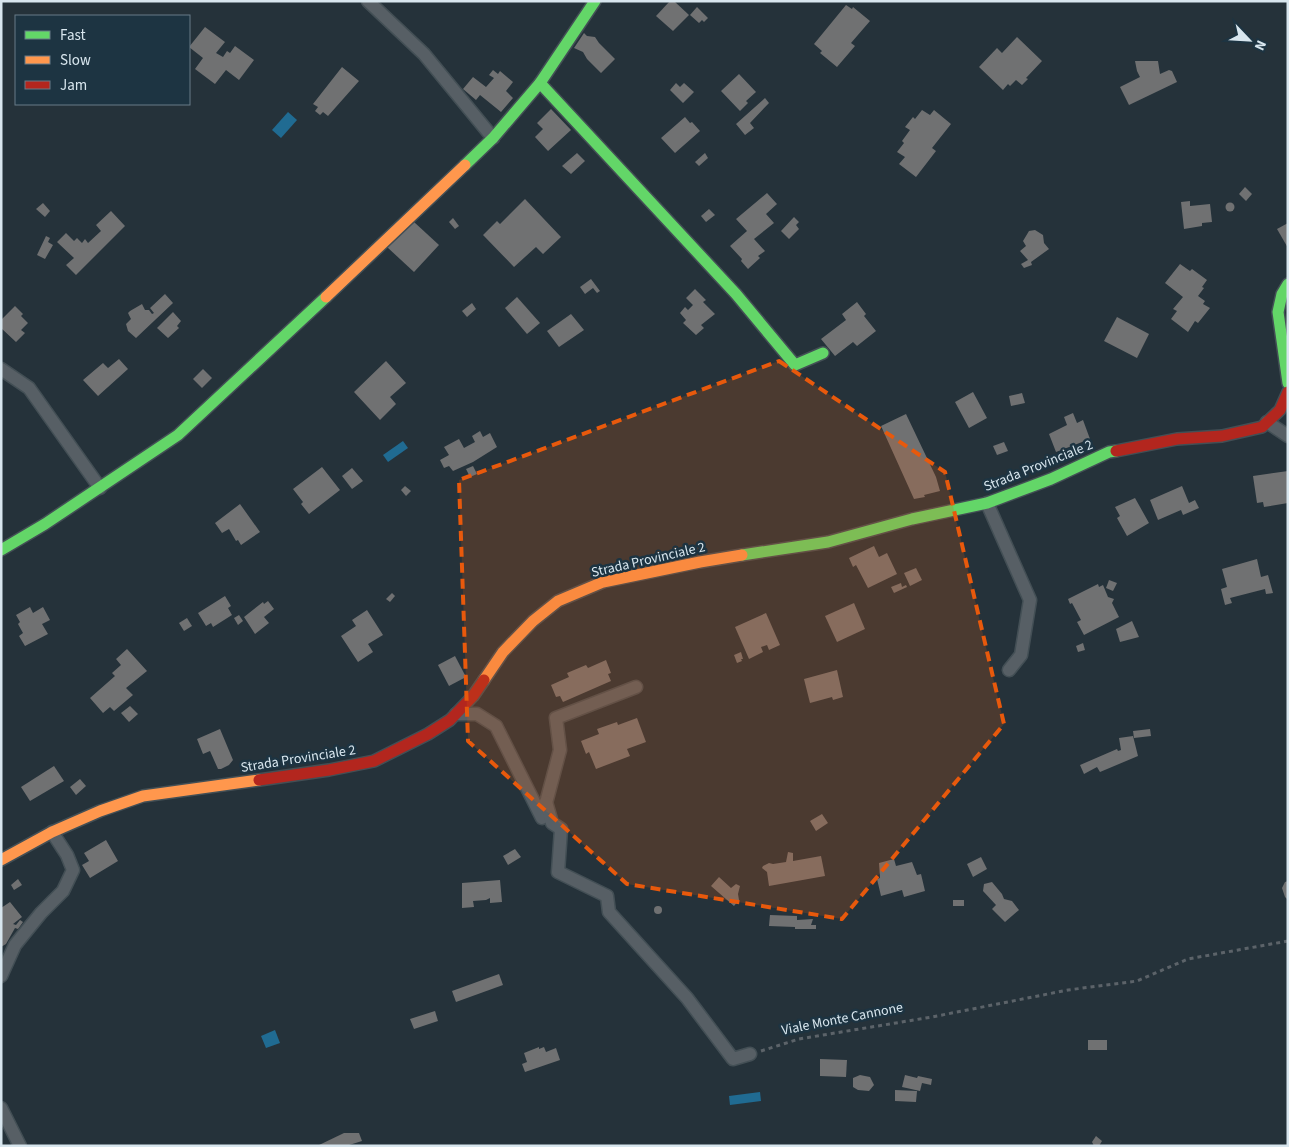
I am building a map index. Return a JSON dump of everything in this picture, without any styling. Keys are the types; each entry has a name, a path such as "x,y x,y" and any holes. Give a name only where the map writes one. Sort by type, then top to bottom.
{"street":[{"path":"368,1 424,54 493,138"},
{"path":"1,550 45,524 178,435 397,231 493,138 540,83 595,1"},
{"path":"540,83 736,294 796,365 823,353"},
{"path":"1288,284 1282,294 1278,312 1288,383"},
{"path":"1,368 29,388 100,488"},
{"name":"Strada Provinciale 2","path":"1,860 52,832 100,811 143,796 329,770 374,761 428,734 450,720 473,696 503,652 533,621 558,601 604,582 700,562 828,542 912,519 986,503 1051,479 1109,452 1178,439 1222,436 1262,427 1280,410 1288,392"},
{"path":"1267,422 1288,436"},
{"path":"986,503 1030,600 1020,655 1009,670"},
{"path":"456,714 477,714 496,726 542,818 560,750 556,718 636,687"},
{"path":"546,802 552,823 562,829 558,872 606,896 609,912 687,998 733,1059 750,1054"},
{"path":"1,976 15,945 62,891 73,870 67,854 52,832"},
{"path":"1,1108 20,1146"}],"path":[{"name":"Viale Monte Cannone","path":"750,1054 799,1039 932,1017 1068,990 1137,981 1188,958 1288,940"}],"highlighted area":[{"path":"779,361 945,472 1004,724 842,919 627,884 468,741 459,480"}],"water":[{"path":"288,112 297,120 281,138 272,130"},
{"path":"403,441 408,448 388,462 383,455"},
{"path":"275,1030 280,1043 266,1048 261,1036"},
{"path":"760,1092 761,1101 730,1105 729,1096"}],"building":[{"path":"670,1 674,1 689,15 673,31 656,16"},
{"path":"846,5 852,9 853,7 870,21 851,43 855,46 837,67 820,53 822,51 814,44"},
{"path":"697,7 708,18 704,22 702,20 699,23 690,15"},
{"path":"205,27 225,42 216,53 223,57 227,51 230,53 235,46 254,60 239,80 226,70 215,84 195,69 203,58 190,46"},
{"path":"584,33 587,36 595,37 615,59 601,73 587,59 583,52 574,48"},
{"path":"1017,37 1042,61 1022,85 1016,80 1010,86 1008,84 1003,90 979,67 997,48 1002,53"},
{"path":"1135,61 1158,61 1160,74 1169,70 1172,71 1177,82 1129,105 1120,87 1140,77"},
{"path":"342,67 359,81 328,116 323,112 320,115 315,111 318,107 313,104"},
{"path":"493,70 498,74 500,71 513,82 506,91 513,98 501,112 480,95 476,100 463,89 473,77 486,87 494,78 489,75"},
{"path":"739,74 756,92 746,101 748,103 740,111 721,91"},
{"path":"676,83 680,87 684,83 694,92 683,103 670,90"},
{"path":"765,98 769,103 750,123 754,128 745,135 736,124"},
{"path":"551,109 571,130 548,151 535,137 543,129 537,123"},
{"path":"922,110 930,115 934,110 951,124 932,148 936,151 916,177 899,164 905,157 897,152 910,130 905,127"},
{"path":"685,117 700,131 675,153 661,138"},
{"path":"577,153 585,161 571,174 562,166"},
{"path":"705,153 708,158 699,166 695,162"},
{"path":"1245,187 1252,194 1246,201 1239,194"},
{"path":"767,193 777,204 766,214 774,223 754,239 765,251 758,256 760,258 748,269 730,246 747,231 736,219"},
{"path":"525,199 561,237 543,254 536,247 514,267 483,235 497,221 500,224"},
{"path":"1190,201 1190,206 1210,204 1212,222 1184,229 1181,202"},
{"path":"1230,202 1235,207 1230,212 1225,207"},
{"path":"43,203 50,211 45,217 36,209"},
{"path":"709,209 715,215 706,222 701,216"},
{"path":"111,211 125,226 76,275 66,265 74,258 57,242 66,233 74,241 77,238 82,243 85,239 88,243 101,231 96,225"},
{"path":"794,217 799,222 796,225 799,229 789,239 781,231"},
{"path":"453,218 459,226 455,229 449,222"},
{"path":"414,222 439,245 414,272 387,247"},
{"path":"1288,223 1288,248 1277,229"},
{"path":"1035,230 1043,235 1044,243 1049,249 1031,262 1032,265 1024,268 1021,264 1028,260 1020,251 1026,246 1023,241 1029,231"},
{"path":"46,236 50,238 48,242 53,245 45,259 37,255"},
{"path":"1180,264 1190,271 1192,269 1207,280 1198,296 1205,301 1203,304 1210,308 1198,323 1195,321 1188,332 1171,319 1177,311 1173,309 1183,297 1165,283"},
{"path":"591,279 600,291 597,293 593,288 585,294 580,287"},
{"path":"695,289 706,300 703,302 715,314 701,325 704,328 696,335 683,323 686,320 680,313 685,307 688,310 693,305 686,298"},
{"path":"165,294 173,303 136,338 128,331 126,324 131,319 128,313 142,304 145,310 149,310 152,314 154,313 150,308"},
{"path":"517,297 540,323 527,334 505,308"},
{"path":"857,302 866,314 864,316 876,331 857,346 853,342 835,356 821,339 846,320 842,314"},
{"path":"472,303 476,309 467,317 462,311"},
{"path":"15,306 28,323 21,330 25,333 16,342 1,328 1,320"},
{"path":"173,312 181,321 177,326 179,328 168,338 157,328"},
{"path":"571,314 584,330 559,347 547,331"},
{"path":"1117,317 1149,334 1137,358 1104,341"},
{"path":"119,359 128,369 98,396 83,380 103,363 108,368"},
{"path":"386,361 406,383 390,397 396,404 380,420 354,392"},
{"path":"203,369 212,378 202,388 193,379"},
{"path":"973,392 987,418 969,428 955,402"},
{"path":"1022,393 1025,403 1011,406 1009,396"},
{"path":"1073,413 1077,423 1083,420 1090,439 1056,452 1049,434 1067,425 1064,417"},
{"path":"906,414 936,477 940,491 914,499 881,426"},
{"path":"480,431 483,437 490,433 497,447 473,462 453,471 449,466 444,468 440,460 449,455 444,447 459,439 464,448 475,442 472,436"},
{"path":"1004,442 1008,451 997,455 993,446"},
{"path":"473,466 477,474 470,477 466,469"},
{"path":"322,467 340,490 309,514 293,489"},
{"path":"352,468 363,481 352,489 342,476"},
{"path":"1288,471 1288,503 1264,507 1263,502 1257,503 1253,476"},
{"path":"405,486 411,491 406,496 401,490"},
{"path":"1182,486 1189,503 1195,500 1199,508 1183,515 1181,510 1158,520 1150,500"},
{"path":"1135,498 1149,523 1127,536 1117,518 1120,516 1115,507"},
{"path":"240,504 260,532 241,545 238,540 236,541 229,529 222,533 215,523"},
{"path":"874,546 879,557 887,553 897,574 868,588 856,565 853,567 849,558"},
{"path":"1257,559 1261,577 1268,575 1273,593 1266,594 1265,589 1230,598 1232,603 1225,605 1221,589 1227,587 1222,569"},
{"path":"916,568 922,580 910,586 904,573"},
{"path":"1109,580 1117,583 1113,591 1106,588"},
{"path":"901,583 902,587 906,585 907,587 894,593 891,587"},
{"path":"1098,584 1099,587 1103,585 1108,597 1114,599 1112,603 1119,617 1084,635 1077,622 1081,620 1068,599"},
{"path":"392,593 395,596 390,602 386,599"},
{"path":"225,596 231,606 228,608 232,615 213,627 211,623 206,626 198,613"},
{"path":"268,601 274,609 264,617 269,623 255,634 244,617 263,602 264,604"},
{"path":"854,603 865,629 837,642 825,616"},
{"path":"30,607 33,613 43,607 50,620 42,624 48,634 25,646 19,636 23,633 16,615"},
{"path":"367,610 383,635 368,644 373,652 358,662 341,636 356,626 352,620"},
{"path":"766,613 780,645 769,650 767,645 761,647 763,652 749,659 735,627"},
{"path":"239,615 243,621 238,625 234,618"},
{"path":"187,618 192,626 184,631 179,623"},
{"path":"1132,621 1139,637 1120,642 1116,629"},
{"path":"1083,643 1085,650 1078,652 1076,646"},
{"path":"127,649 147,671 126,688 133,695 114,711 110,707 103,713 90,698 115,676 112,673 121,665 116,659"},
{"path":"741,652 743,659 737,663 734,655"},
{"path":"455,656 466,677 449,686 438,665"},
{"path":"606,660 611,673 608,674 611,681 563,702 560,696 556,697 551,685 569,677 567,673 586,665 588,668"},
{"path":"837,670 843,697 833,700 832,697 810,703 804,679"},
{"path":"130,706 138,714 129,722 121,713"},
{"path":"637,718 646,742 627,749 630,756 596,769 589,752 586,754 581,741 599,734 597,729 617,722 618,725"},
{"path":"220,729 233,760 229,765 218,769 210,751 203,754 197,739"},
{"path":"1150,729 1151,736 1134,738 1133,731"},
{"path":"1133,736 1138,756 1100,772 1097,767 1084,774 1080,765 1117,749 1118,751 1121,750 1119,738"},
{"path":"54,766 64,781 30,801 21,787"},
{"path":"80,779 86,786 76,795 70,787"},
{"path":"822,814 828,823 816,831 810,821"},
{"path":"106,840 118,861 90,878 82,865 89,861 84,853"},
{"path":"515,849 521,857 508,865 503,856"},
{"path":"788,852 793,853 793,861 821,856 825,876 769,886 767,872 762,868 763,866 769,863 786,862"},
{"path":"981,857 987,869 973,877 967,864"},
{"path":"894,859 896,866 912,862 917,875 921,874 925,891 904,897 902,890 881,896 877,879 880,878 879,863"},
{"path":"719,877 731,888 736,884 740,886 739,900 734,906 711,886"},
{"path":"18,879 22,885 14,890 11,885"},
{"path":"500,880 502,902 490,903 490,898 473,901 474,907 462,908 462,883"},
{"path":"1288,881 1288,900 1282,888 1285,882"},
{"path":"992,882 1004,899 1012,901 1019,910 1005,922 992,909 996,905 983,891 984,884"},
{"path":"953,900 964,900 964,906 953,906"},
{"path":"10,902 22,917 13,924 16,925 20,920 23,922 18,929 15,928 6,944 1,947 1,908"},
{"path":"658,906 662,910 658,914 654,910"},
{"path":"770,915 797,916 797,920 813,919 811,925 816,925 816,929 769,926"},
{"path":"499,974 503,985 456,1002 452,991"},
{"path":"435,1011 438,1021 414,1029 410,1019"},
{"path":"1088,1040 1107,1040 1107,1050 1088,1050"},
{"path":"539,1047 539,1049 544,1047 546,1052 556,1048 560,1060 525,1072 522,1064 527,1062 524,1053"},
{"path":"820,1059 847,1060 846,1077 820,1076"},
{"path":"860,1075 870,1077 874,1085 869,1091 858,1090 853,1087 853,1078"},
{"path":"905,1075 932,1079 931,1085 922,1083 920,1091 902,1087"},
{"path":"895,1090 917,1091 916,1102 895,1101"},
{"path":"344,1133 359,1133 362,1141 346,1146 317,1146"},
{"path":"1096,1136 1102,1141 1099,1146 1094,1146 1092,1142"}],"traffic: fast":[{"path":"465,165 493,138 540,83 595,1"},
{"path":"540,83 736,294 795,365 823,353"},
{"path":"1288,284 1282,294 1278,312 1288,383"},
{"path":"1,550 45,524 178,435 326,297"},
{"path":"742,555 828,542 912,519 987,503 1051,479 1109,452 1116,451"}],"traffic: slow":[{"path":"326,297 465,165"},
{"path":"484,680 503,652 533,621 558,601 603,582 742,555"},
{"path":"1,860 52,832 100,811 143,796 259,780"}],"traffic: jam":[{"path":"1116,451 1177,439 1222,436 1262,427 1280,410 1288,392"},
{"path":"259,780 329,770 374,761 428,734 450,720 473,696 484,680"}]}
